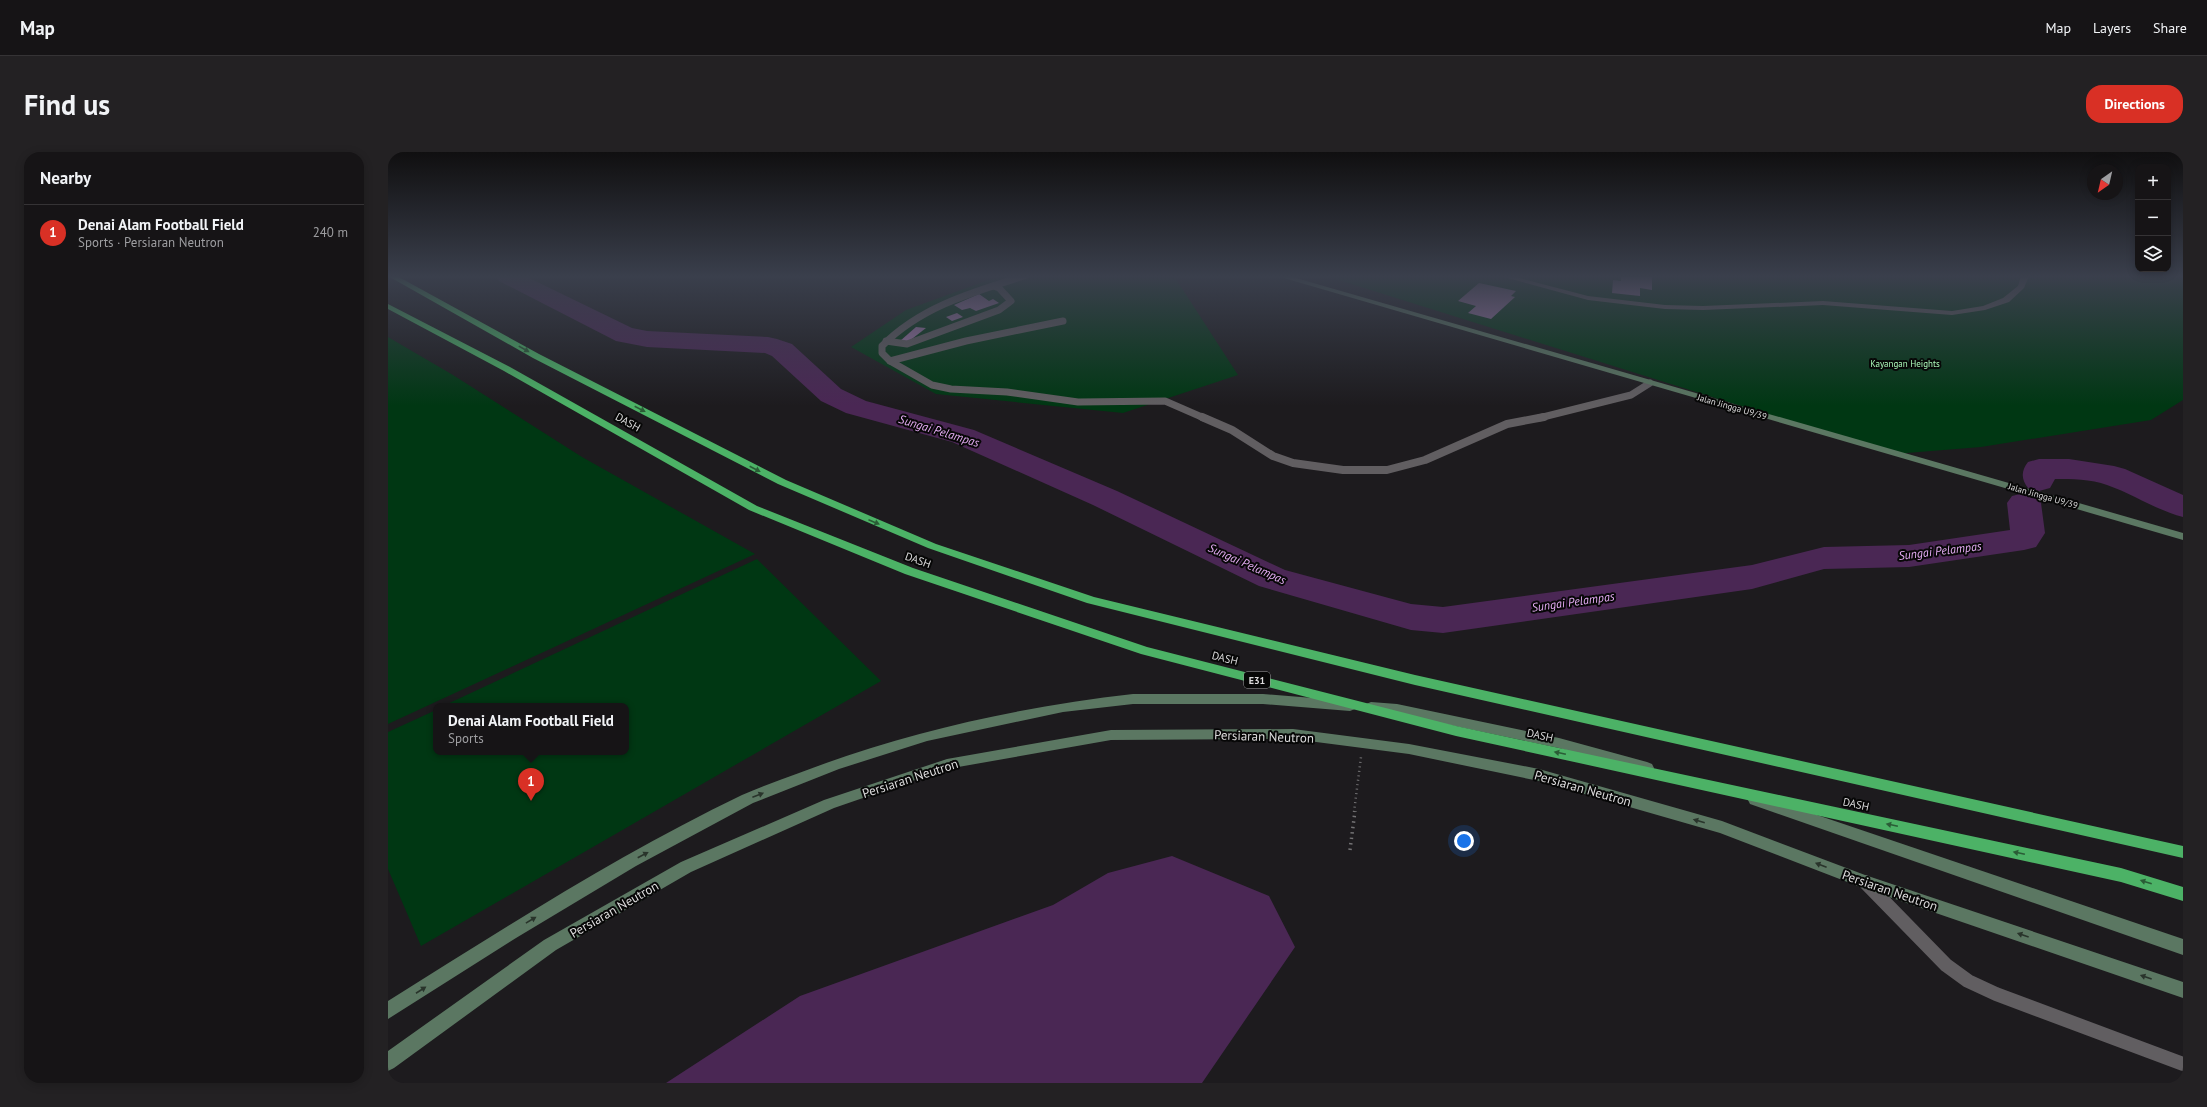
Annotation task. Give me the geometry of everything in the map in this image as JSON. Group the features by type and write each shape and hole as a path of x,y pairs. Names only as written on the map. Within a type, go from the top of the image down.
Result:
{"highway":[{"name":"DASH","path":"413,319 507,369 753,508 909,571 1145,651 1456,730 2121,875 2183,894"},
{"name":"DASH","path":"470,319 536,356 782,482 932,546 1091,600 1415,680 2183,852"}],"street":[{"name":"Jalan Jingga U9/39","path":"1431,319 2183,536"},
{"path":"388,1011 510,933 631,861 748,799 835,765 927,736 1063,707 1133,699 1263,699 1397,709 1559,743 1733,792 2183,947"},
{"name":"Persiaran Neutron","path":"388,1062 550,945 686,867 830,804 947,764 1111,735 1293,734 1409,749 1539,775 1722,827 1863,881 2183,990"}],"lane":[{"path":"916,319 898,329 882,346 882,353 890,361 932,385 951,389 1007,392 1078,402 1165,401 1232,430 1273,456 1293,463 1344,470 1387,470 1425,460 1507,424 1565,413 1631,394 1650,383"},
{"path":"886,341 907,344 914,340 976,319"},
{"path":"890,361 966,340 1063,321"},
{"path":"1863,881 1946,965 1968,981 1996,994 2183,1064"}],"path":[{"path":"1350,850 1362,743"}],"green space":[{"path":"892,319 1202,319 1238,375 1123,413 936,394 851,347"},
{"name":"Kayangan Heights","path":"1465,319 2183,319 2183,400 2151,420 1981,447 1894,454"},
{"path":"388,337 453,375 582,457 755,554 433,703 388,724"},
{"path":"757,559 881,681 421,946 388,869 388,732 433,711 433,755 629,755 629,703 449,703"}],"shaded area":[{"path":"1172,856 1269,896 1295,947 1202,1083 666,1083 800,996 1053,905 1108,873"}],"building":[{"path":"916,327 926,328 908,342 900,341"}],"waterway":[{"name":"Sungai Pelampas","path":"594,319 625,335 647,339 768,345 782,350 831,395 856,407 963,436 1105,498 1272,578 1411,617 1443,620 1752,577 1824,558 1909,556 2024,539 2028,533 2024,503"},
{"name":"Sungai Pelampas","path":"2039,481 2039,469 2069,469 2114,476 2183,507"}],"place":[{"name":"Denai Alam Football Field","path":"531,801"}]}
